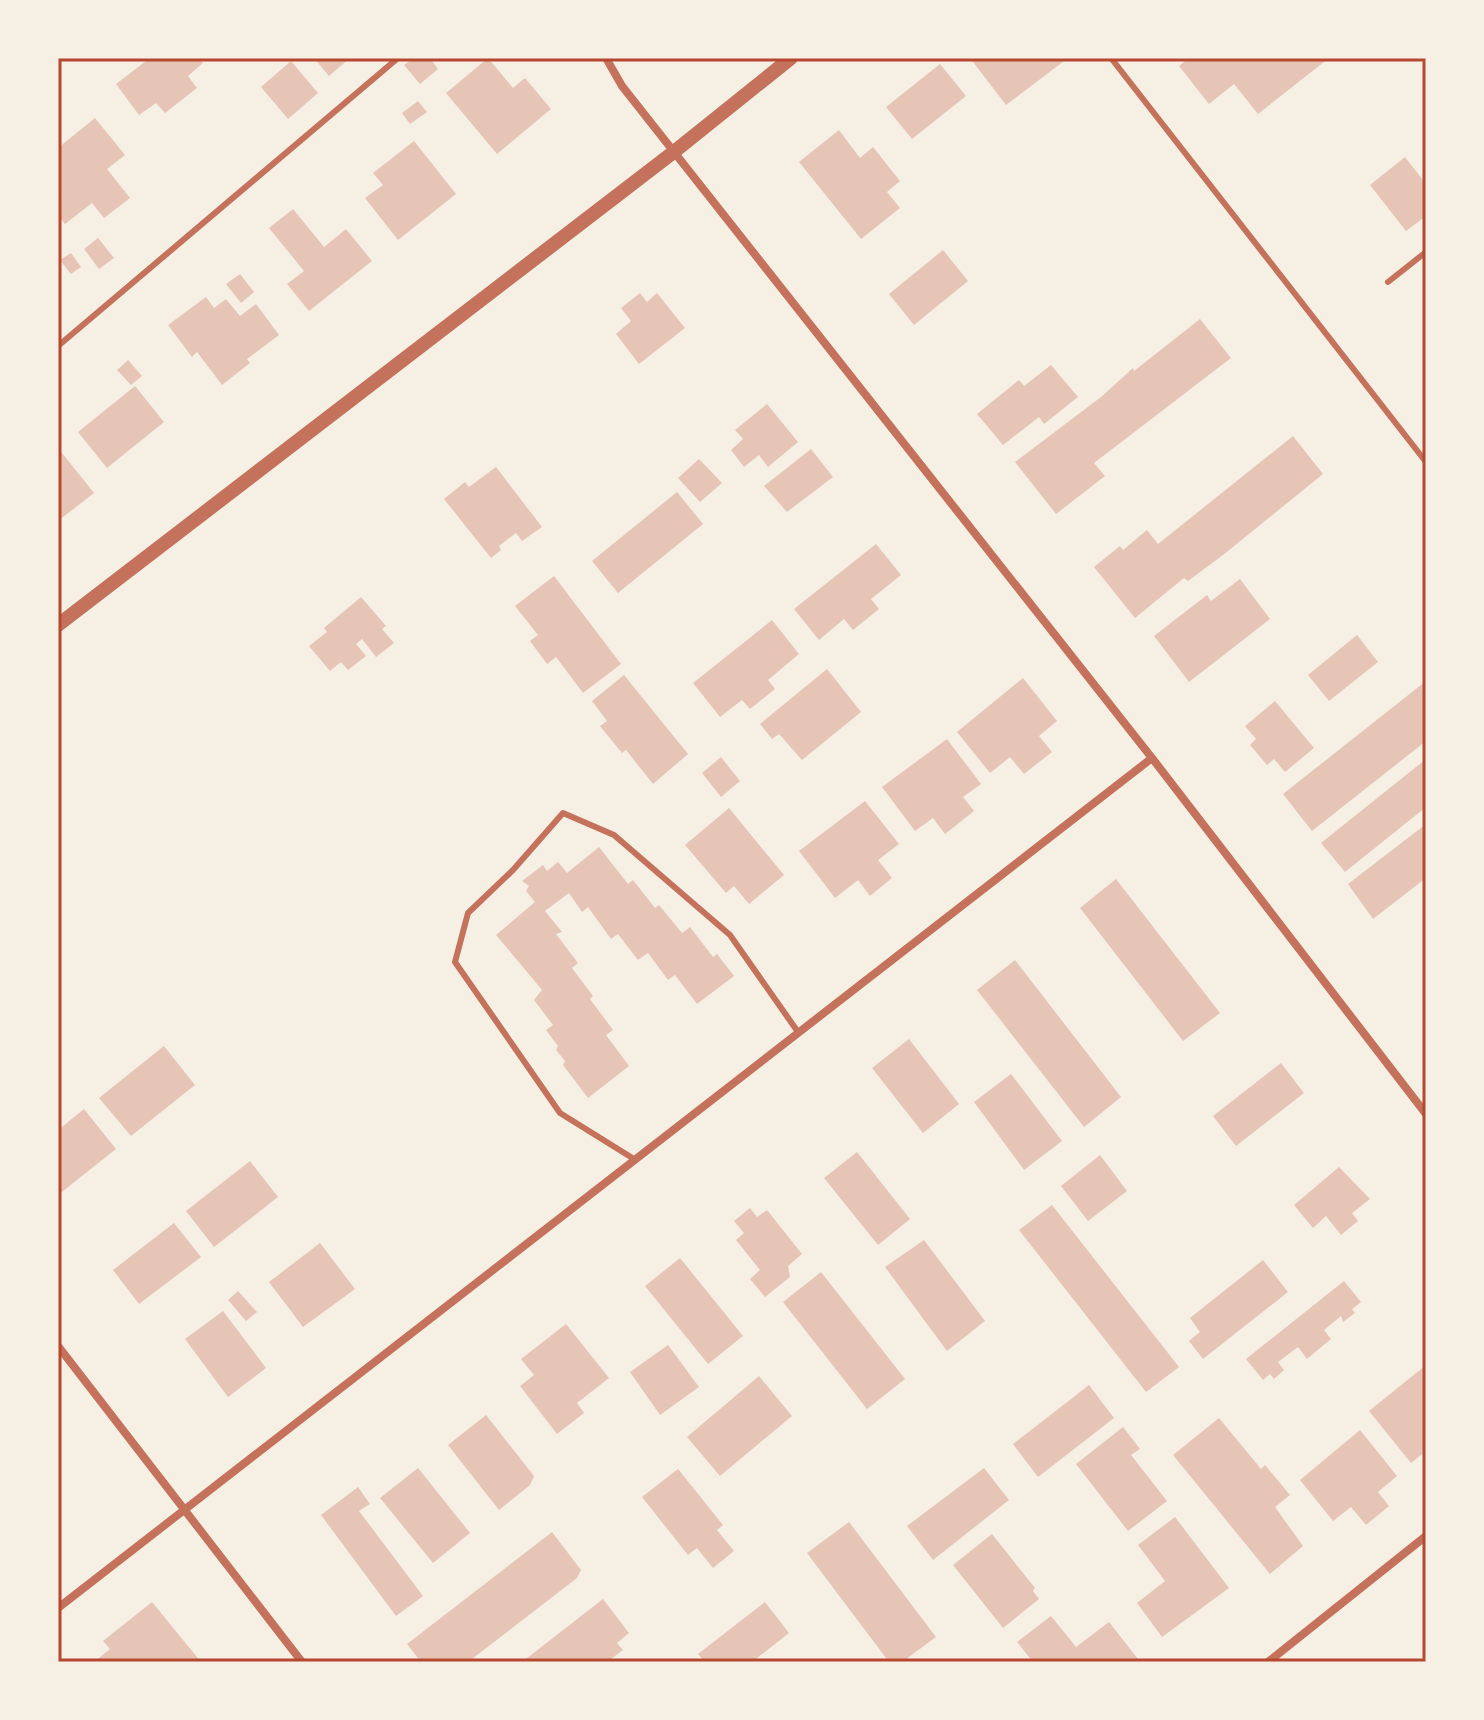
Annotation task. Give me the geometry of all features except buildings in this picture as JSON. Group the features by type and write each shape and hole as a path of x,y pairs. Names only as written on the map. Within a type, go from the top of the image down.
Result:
{"street":[{"path":"606,58 622,86 1152,758 1426,1114"},
{"path":"58,625 675,151 791,58"},
{"path":"58,1608 1152,758"},
{"path":"58,1346 302,1662"},
{"path":"1268,1662 1426,1536"}],"lane":[{"path":"58,346 398,58"},
{"path":"1111,58 1426,462"},
{"path":"1388,282 1426,252"},
{"path":"634,1159 560,1113 455,962 468,913 513,870 563,813 614,835 730,935 798,1032"}]}
